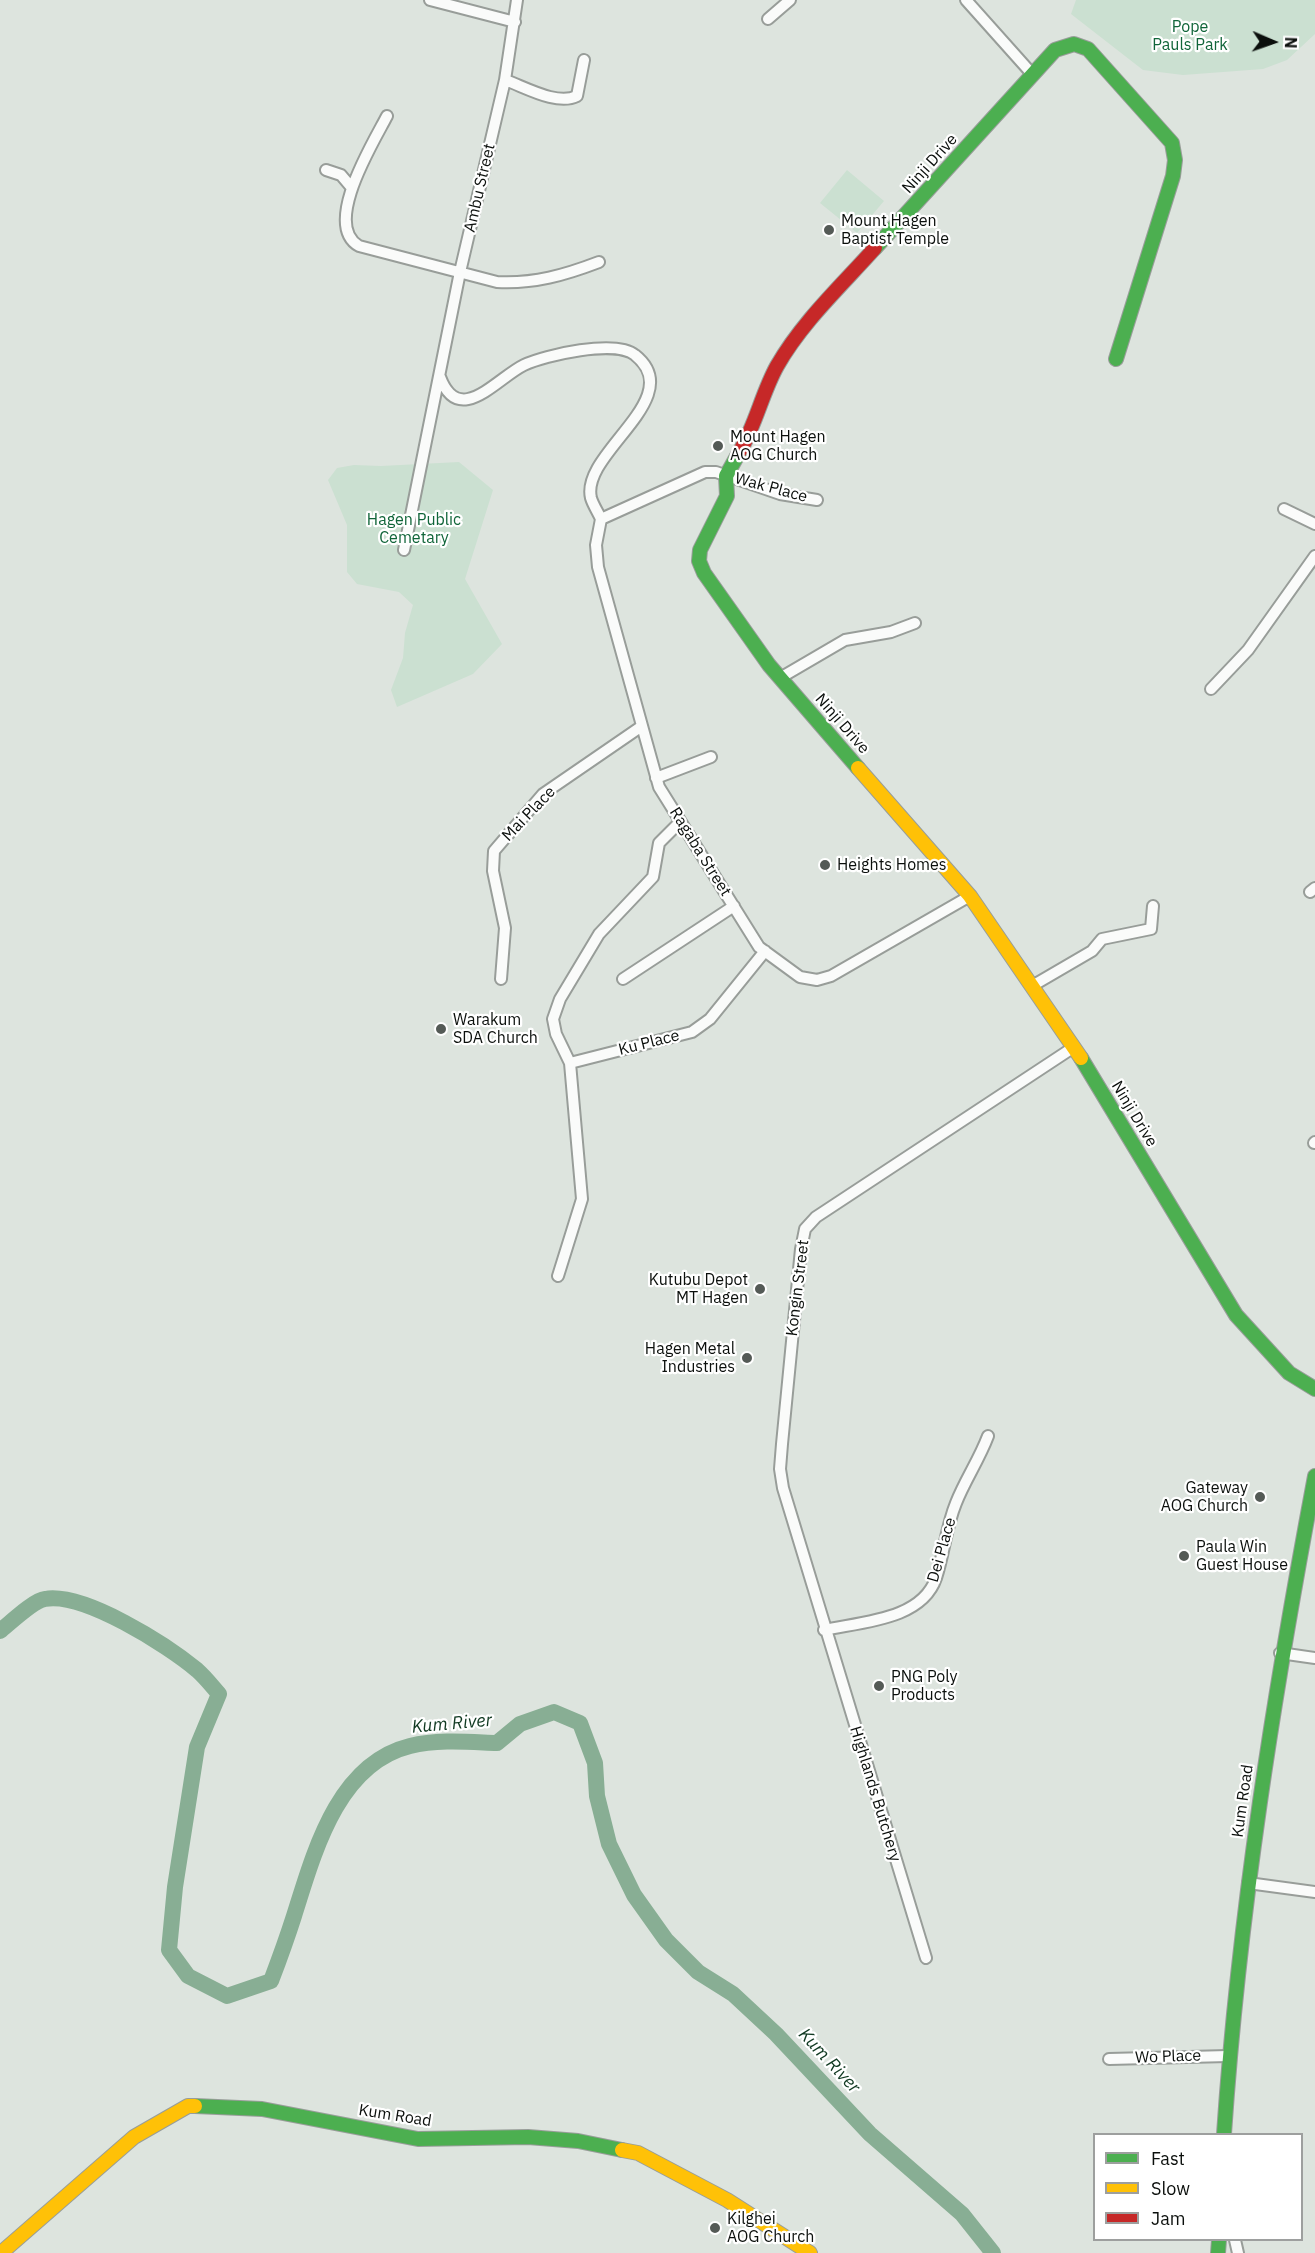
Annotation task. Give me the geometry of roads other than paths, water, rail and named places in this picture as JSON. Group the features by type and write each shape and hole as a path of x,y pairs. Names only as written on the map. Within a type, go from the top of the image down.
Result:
{"street":[{"path":"430,0 515,22"},
{"name":"Ambu Street","path":"404,550 460,272 505,80 517,0"},
{"path":"768,19 790,0"},
{"path":"966,0 1033,75"},
{"name":"Ninji Drive","path":"1116,359 1176,160 1172,143 1088,49 1074,44 1055,50 795,337 776,368 751,434 726,476 727,496 700,550 699,561 704,573 780,678 970,896 1074,1047 1236,1315 1289,1373 1315,1389"},
{"path":"505,80 559,99 570,100 577,96 584,60"},
{"path":"387,116 352,188 345,216 346,232 351,242 497,282 521,284 564,276 599,262"},
{"path":"326,170 341,175 352,188"},
{"path":"440,377 446,392 454,398 467,399 491,389 523,365 539,360 577,351 617,348 634,353 645,365 650,383 645,403 597,470 592,483 591,497 602,519"},
{"name":"Wak Place","path":"602,519 705,472 716,472 780,494 817,500"},
{"path":"1284,509 1315,525"},
{"name":"Ragaba Street","path":"602,519 596,545 598,567 656,778 680,822 759,947 800,977 817,980 831,976 970,896"},
{"path":"1211,689 1248,650 1315,556"},
{"path":"780,678 845,640 891,632 915,623"},
{"name":"Mai Place","path":"501,978 505,928 493,872 494,851 543,794 642,726"},
{"path":"656,778 711,757"},
{"path":"558,1276 582,1199 570,1063 556,1034 554,1019 560,999 599,934 653,877 659,843 680,822"},
{"path":"622,979 734,906"},
{"path":"1032,986 1092,951 1102,939 1151,929 1153,906"},
{"name":"Ku Place","path":"570,1063 692,1032 710,1019 765,951"},
{"name":"Kongin Street","path":"824,1630 783,1488 780,1468 801,1248 805,1229 816,1217 1074,1047"},
{"name":"Dei Place","path":"824,1630 899,1613 927,1596 935,1581 956,1503 988,1436"},
{"name":"Kum Road","path":"1224,2133 1228,2056 1248,1883 1281,1653 1315,1476"},
{"name":"Highlands Butchery","path":"824,1630 926,1958"},
{"path":"1281,1653 1315,1658"},
{"path":"1248,1883 1315,1892"},
{"name":"Wo Place","path":"1109,2059 1228,2056"},
{"name":"Kum Road","path":"1,2253 134,2137 188,2106 217,2105 262,2109 418,2139 528,2137 578,2141 638,2153 726,2200 810,2253"}],"waterway":[{"name":"Kum River","path":"0,1631 40,1600 61,1599 81,1604 124,1622 166,1647 197,1670 219,1694 197,1747 175,1887 169,1950 188,1976 227,1996 271,1981 320,1839 346,1791 364,1771 385,1756 410,1746 443,1742 497,1743 520,1724 554,1712 580,1723 595,1763 597,1796 609,1844 634,1895 666,1940 698,1972 733,1994 776,2034 870,2134 962,2214 993,2253"}],"place":[{"name":"Mount Hagen Baptist Temple","path":"829,230"},
{"name":"Mount Hagen AOG Church","path":"718,446"},
{"name":"Heights Homes","path":"825,865"},
{"name":"Warakum SDA Church","path":"441,1029"},
{"name":"Kutubu Depot MT Hagen","path":"760,1289"},
{"name":"Hagen Metal Industries","path":"747,1358"},
{"name":"Gateway AOG Church","path":"1260,1497"},
{"name":"Paula Win Guest House","path":"1184,1556"},
{"name":"PNG Poly Products","path":"879,1686"},
{"name":"Kilghei AOG Church","path":"715,2228"}],"park label":[{"name":"Pope Pauls Park","path":"1190,36"},
{"name":"Hagen Public Cemetary","path":"414,529"}]}
